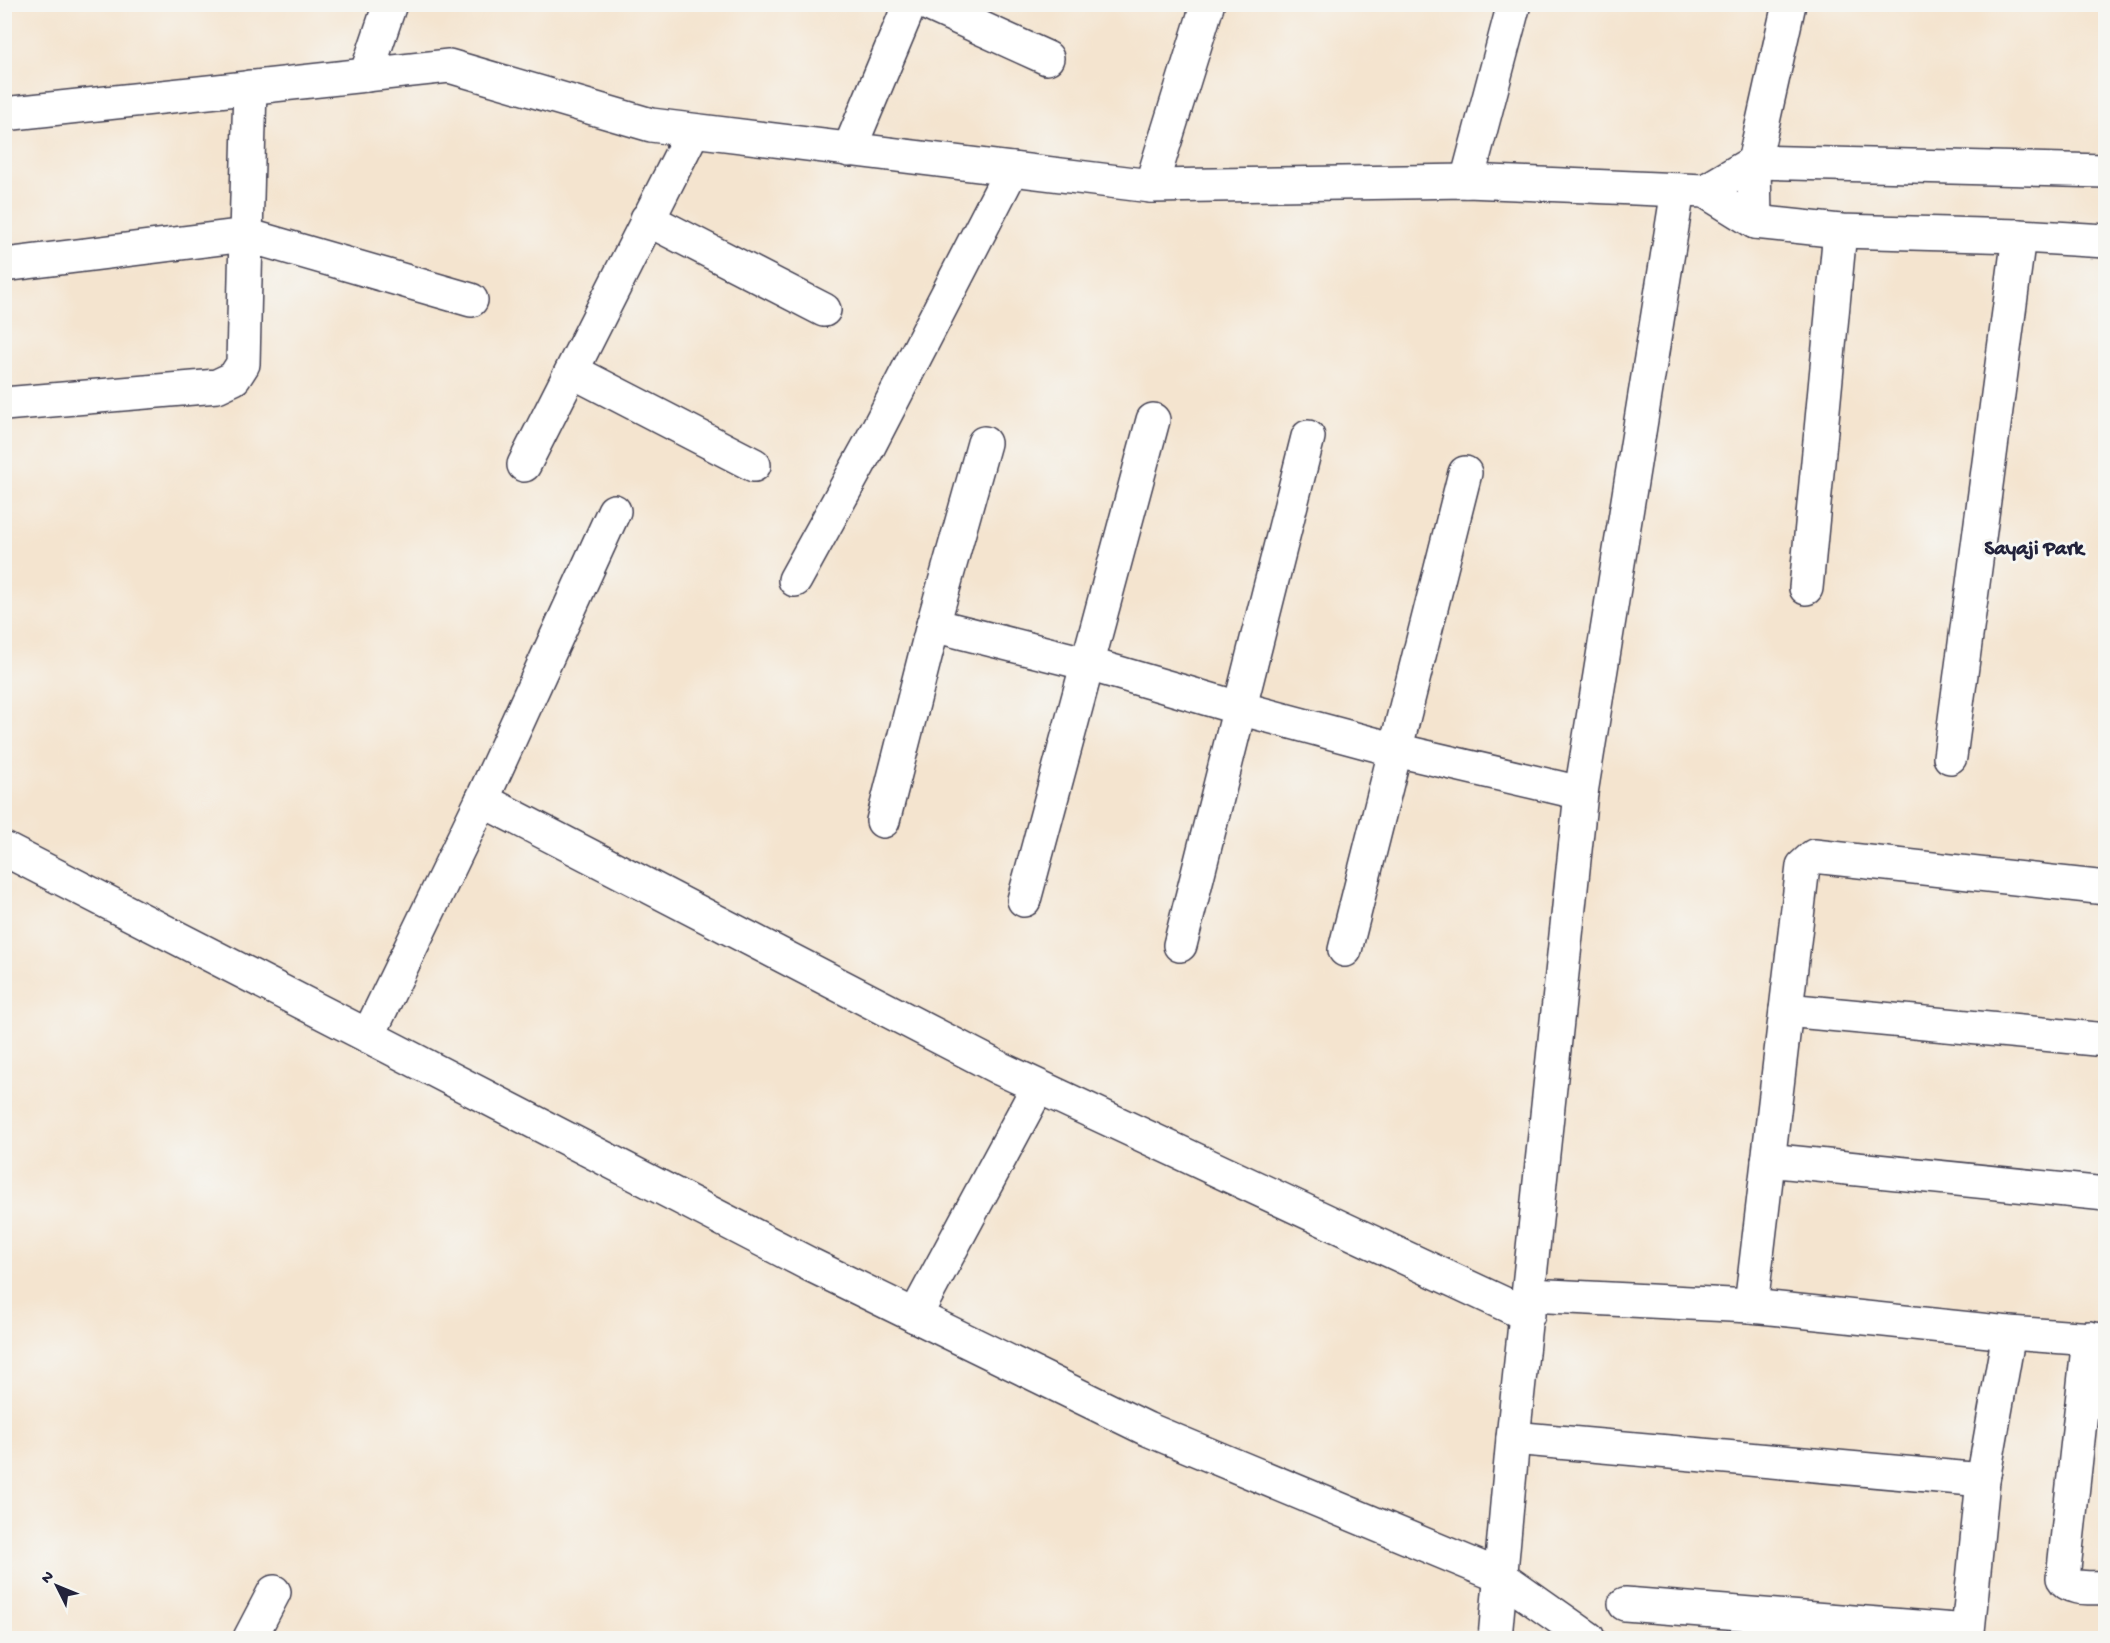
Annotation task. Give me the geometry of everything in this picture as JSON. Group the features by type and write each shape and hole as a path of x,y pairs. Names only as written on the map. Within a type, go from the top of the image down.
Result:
{"street":[{"path":"366,75 390,4"},
{"path":"849,150 910,4"},
{"path":"928,4 1047,58"},
{"path":"1467,181 1514,4"},
{"path":"1755,222 1754,162 1790,4"},
{"path":"1151,186 1207,5"},
{"path":"4,114 449,66 651,125 1151,186 1467,181 1692,191 1755,222 1840,231 2019,236 2106,242"},
{"path":"4,405 217,386 234,378 243,364 250,87"},
{"path":"524,465 693,131"},
{"path":"1692,191 1754,162 2106,171"},
{"path":"795,580 870,444 1012,169"},
{"path":"1495,1638 1513,1438 1581,793 1692,191"},
{"path":"647,219 824,310"},
{"path":"1806,588 1840,231"},
{"path":"4,265 246,235 471,300"},
{"path":"1950,757 2019,236"},
{"path":"572,371 754,465"},
{"path":"1024,900 1153,420"},
{"path":"1180,945 1308,437"},
{"path":"883,821 933,625 984,443"},
{"path":"1345,950 1465,473"},
{"path":"368,1036 482,800 614,511"},
{"path":"933,625 1088,664 1396,750 1581,793"},
{"path":"482,800 1038,1087 1528,1305 1751,1306 2009,1334 2097,1339 2062,1578 2066,1584 2072,1586 2106,1588"},
{"path":"4,849 809,1264 1147,1429 1500,1576 1588,1638"},
{"path":"1751,1306 1803,866 1814,856 2106,888"},
{"path":"1786,1010 2106,1040"},
{"path":"915,1316 1038,1087"},
{"path":"1768,1160 2106,1194"},
{"path":"1625,1604 1968,1635 1983,1480 2009,1334"},
{"path":"1513,1438 1983,1480"},
{"path":"250,1638 274,1592"}],"district":[{"name":"Sayaji Park","path":"2034,547"}]}
